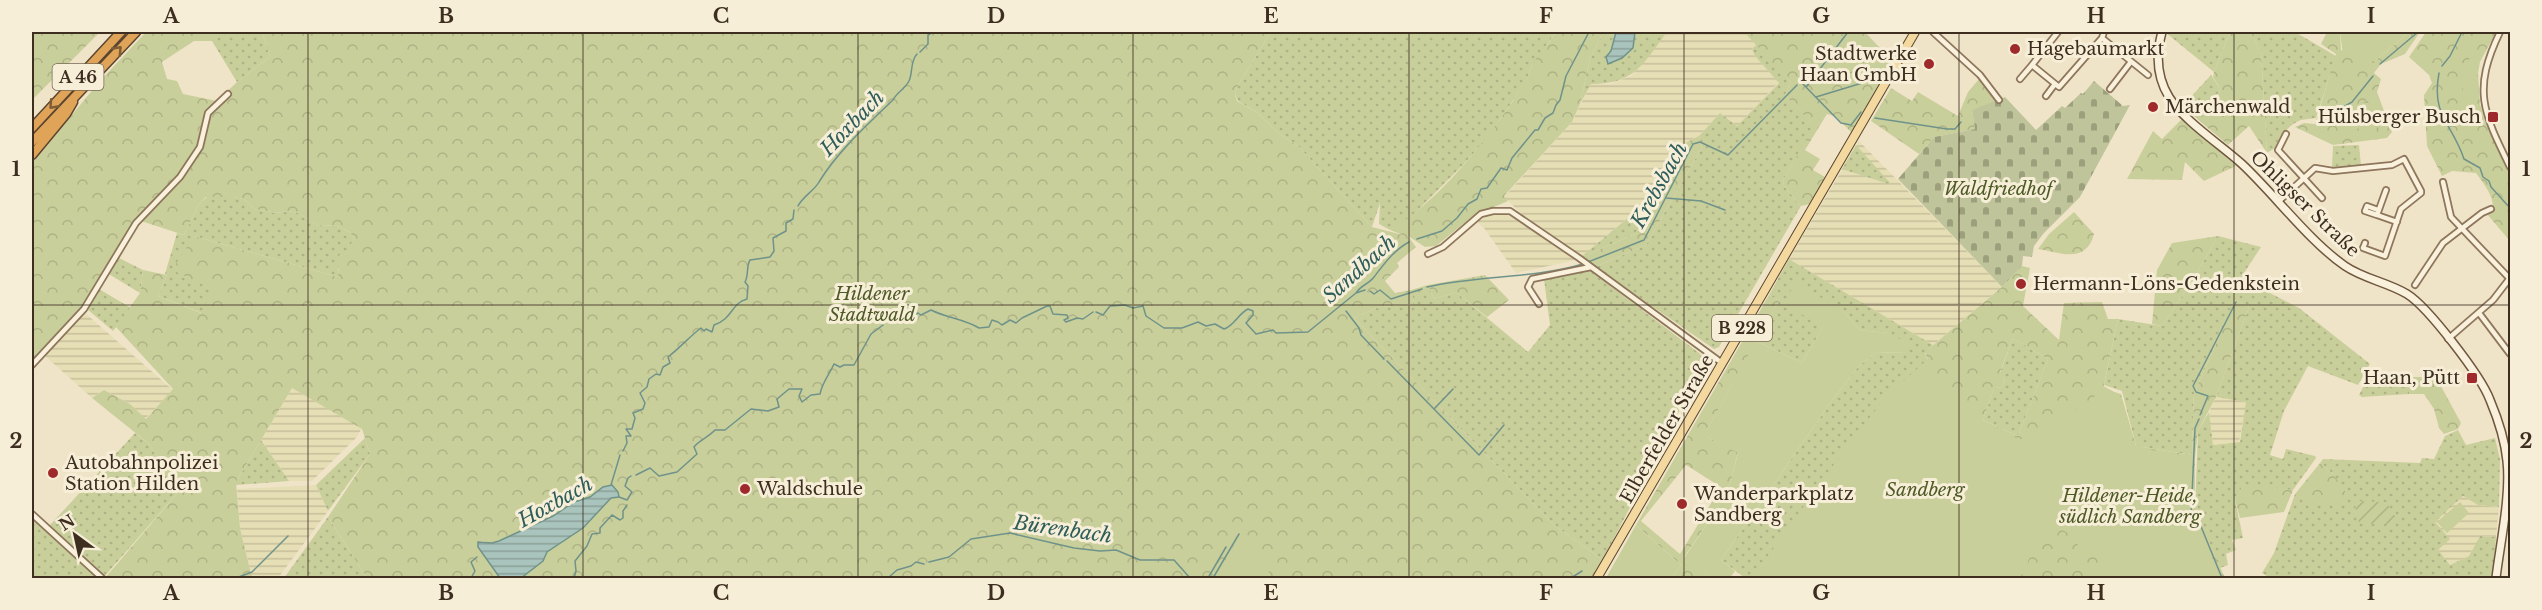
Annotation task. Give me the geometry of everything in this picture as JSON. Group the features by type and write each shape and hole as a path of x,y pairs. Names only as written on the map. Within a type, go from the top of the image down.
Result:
{"highway":[{"name":"A 46","path":"33,126 121,32"},
{"name":"A 46","path":"32,142 136,32"},
{"path":"32,155 66,114 78,91"}],"main road":[{"name":"Elberfelder Straße","path":"1597,579 1915,32"},
{"name":"Ohligser Straße","path":"2162,32 2157,59 2162,83 2170,99 2345,266 2356,273 2397,289 2415,300 2448,339 2484,388 2490,399 2504,443 2507,476 2496,579"}],"street":[{"path":"1933,32 1980,75 1999,100"},
{"path":"2020,79 2058,32"},
{"path":"2032,65 2059,87 2062,86 2102,38 2104,32"},
{"path":"2500,32 2484,72 2483,101 2489,122 2511,167"},
{"path":"2102,38 2130,63 2148,75"},
{"path":"2110,89 2130,63"},
{"path":"2046,96 2055,84"},
{"path":"32,365 84,309 136,224 180,177 200,147 208,113 228,94"},
{"path":"2286,134 2278,150 2322,198"},
{"path":"2279,201 2318,168 2333,171 2392,165 2403,159 2421,190 2401,209 2385,256 2363,248 2365,243"},
{"path":"2443,182 2449,214 2460,230 2510,281 2479,313 2448,339"},
{"path":"2386,190 2377,213 2397,222"},
{"path":"2415,285 2437,249 2482,213 2492,209"},
{"path":"1428,254 1443,247 1481,214 1500,210 1518,215 1722,363"},
{"path":"1539,304 1528,287 1532,279 1592,267"},
{"path":"2479,313 2511,354"},
{"path":"32,514 102,579"}],"shaded area":[{"path":"1667,32 1744,32 1757,44 1752,49 1755,56 1779,82 1737,126 1720,113 1699,136 1685,143 1664,188 1581,257 1522,214 1504,197 1572,122 1591,83 1610,84 1631,76"},
{"path":"1859,141 2002,287 1933,345 1789,259"},
{"path":"1502,212 1519,219 1576,260 1516,273 1484,228 1475,220 1488,213"},
{"path":"85,313 173,390 145,419 130,404 104,390 92,398 44,355"},
{"path":"292,388 362,428 356,438 312,481 289,481 261,440"},
{"path":"2216,397 2247,402 2239,442 2213,445 2209,412"},
{"path":"316,485 328,511 278,578 252,578 240,528 237,489"},
{"path":"2463,496 2478,505 2499,507 2496,537 2480,536 2469,556 2450,565 2437,550 2435,522"}],"green space":[{"path":"32,32 100,32 33,99"},
{"name":"Hildener Stadtwald","path":"146,32 212,32 212,41 194,41 162,62 167,79 177,81 183,94 217,101 237,82 270,57 262,32 1271,32 1237,87 1235,94 1237,101 1258,113 1278,133 1299,147 1372,227 1403,235 1390,230 1428,202 1465,164 1513,101 1532,65 1556,32 1603,32 1590,59 1580,104 1572,122 1504,196 1508,201 1473,216 1436,246 1425,247 1408,236 1416,247 1397,263 1399,267 1385,281 1395,293 1411,290 1414,304 1379,307 1354,318 1554,525 1603,560 1592,578 521,578 545,558 547,552 583,528 611,498 618,498 618,492 613,486 603,487 590,497 574,502 553,516 499,541 492,543 481,541 478,547 500,578 367,578 328,517 370,454 362,429 292,388 236,482 240,528 252,578 105,578 180,490 148,443 92,398 104,390 130,404 146,419 173,389 116,327 140,293 143,270 167,275 158,296 201,313 213,289 172,270 194,236 338,277 339,255 345,253 354,239 350,232 337,226 317,225 298,213 288,211 276,213 255,209 244,199 234,197 206,197 199,204 184,235 141,221 133,222 84,306 32,362 32,163 100,81"},
{"path":"212,32 262,32 270,57 237,82 212,41"},
{"path":"1271,32 1556,32 1531,67 1527,80 1488,137 1407,221 1390,230 1379,224 1380,203 1372,227 1299,147 1278,133 1258,113 1238,101 1235,94 1237,87"},
{"path":"1603,32 1667,32 1636,70 1618,80 1591,84 1580,104 1590,59"},
{"path":"1744,32 1865,32 1893,62 1852,133 1835,116 1827,114 1805,150 1820,159 1813,170 1825,177 1810,204 1801,206 1784,186 1783,180 1814,126 1785,95 1791,82"},
{"path":"2165,32 2230,32 2214,72"},
{"path":"2230,32 2254,32 2254,39 2261,53 2267,153 2249,126 2228,145 2182,106 2188,100 2199,115 2221,90 2213,77"},
{"path":"2254,32 2295,32 2336,56 2316,118 2301,120 2293,125 2282,135 2275,148 2267,153 2261,53 2254,39"},
{"path":"2327,32 2340,32 2341,50 2375,61 2409,32 2420,32 2405,54 2381,64 2374,73 2381,79 2377,92 2392,132 2387,138 2333,145 2295,127 2304,123 2315,124 2336,54 2321,44"},
{"path":"2340,32 2409,32 2375,61 2343,55"},
{"path":"2426,32 2496,32 2480,62 2478,73 2480,104 2485,122 2510,174 2510,241 2486,213 2493,210 2492,200 2476,173 2452,171 2442,176 2427,146 2424,95 2432,83 2429,75 2409,57"},
{"path":"1757,44 1791,82 1785,95 1815,126 1783,180 1784,186 1801,206 1719,347 1714,349 1595,267 1646,245 1702,147 1699,136 1720,113 1737,126 1779,83 1755,56 1752,49"},
{"path":"2472,52 2481,56 2474,75 2473,92 2463,92 2463,75"},
{"path":"2211,75 2221,90 2199,115 2188,100"},
{"path":"1979,79 1997,102 1972,110 1975,129 1934,137 1919,154 1871,121 1891,88 1912,101 1918,92 1958,116 1968,92"},
{"name":"Waldfriedhof","path":"2094,81 2123,106 2130,105 2080,197 2043,234 2034,246 2032,257 2023,256 2022,266 2002,287 1898,179 1934,137 1975,129 1972,110 2005,97 2036,130 2062,106 2065,108 2081,93 2083,94"},
{"path":"2367,100 2383,119 2382,131 2362,134 2349,114"},
{"path":"2183,118 2236,166 2204,181 2185,162 2182,180 2127,179 2153,131 2162,139"},
{"path":"1699,136 1702,147 1646,245 1595,267 1581,257 1635,234 1664,188 1685,143"},
{"path":"1856,145 1892,185 1842,169"},
{"path":"2359,145 2361,166 2332,168 2333,146"},
{"path":"1664,188 1635,234 1581,257"},
{"path":"207,197 244,199 255,209 276,213 288,211 298,213 317,225 337,226 350,232 354,239 338,268 338,277 194,236 214,289 202,313 158,296 167,275 165,274 177,233 184,235 199,204"},
{"path":"2074,212 2094,234 2085,250 2079,253 2064,254 2038,249 2049,234"},
{"path":"2218,236 2261,247 2242,276 2257,291 2260,288 2299,308 2370,364 2358,385 2308,366 2284,411 2270,455 2283,459 2286,449 2316,458 2293,490 2243,486 2235,500 2243,538 2232,540 2236,550 2226,554 2228,565 2220,568 2195,511 2198,431 2209,412 2213,445 2240,442 2246,402 2216,397 2249,307 2236,300 2194,393 2192,455 2136,446 2122,391 2104,385 2118,319 2162,326 2194,278"},
{"path":"2218,236 2194,278 2162,326 2152,324 2157,270 2172,243"},
{"path":"117,257 143,270 140,293 107,273"},
{"name":"Sandberg","path":"1789,259 1933,345 1925,353 1946,409 1974,578 1745,578 1721,560 1833,399 1858,367 1875,353 1907,352 1887,333 1860,330 1843,311 1823,327 1802,363 1756,341 1779,301 1769,295"},
{"name":"Hildener-Heide, südlich Sandberg","path":"2022,266 2030,268 2023,306 2059,340 2064,303 2102,302 2108,319 2118,319 2103,389 2121,394 2136,446 2192,455 2194,393 2236,300 2249,307 2216,397 2198,431 2195,458 2195,511 2225,578 1974,578 1946,409 1925,352 2002,287","holes":["2013,338 2048,359 2018,436 1983,420 1994,388 2002,387 2005,380 2000,372"]},
{"path":"1588,269 1708,362 1688,394 1603,560 1554,525 1354,318 1379,307 1414,304 1411,290 1428,285 1434,299 1456,292 1528,352 1550,325 1544,279"},
{"path":"1485,275 1509,300 1487,317 1456,292 1434,299 1428,285"},
{"path":"1796,282 1843,311 1860,330 1887,333 1909,343 1907,352 1875,353 1858,367 1833,399 1721,560 1735,571 1730,578 1711,578 1684,558 1709,521 1731,481 1738,453 1707,437 1707,430 1756,341 1802,363 1823,327 1791,308 1787,297"},
{"path":"99,289 131,308 113,331 87,309"},
{"path":"1769,295 1779,301 1707,430 1707,437 1738,452 1731,481 1709,521 1684,557 1711,578 1671,578 1681,565 1636,525","holes":["1686,465 1721,487 1680,554 1641,521"]},
{"path":"2013,338 2048,359 2018,436 1983,420 1994,388 2002,387 2005,380 2000,373"},
{"name":"Sandberg","path":"1930,357 1950,404 2020,440 2049,422 2093,401 2098,383 2120,395 2134,447 2192,457 2187,518 2200,516 2218,578 2099,578 2104,560 2076,549 2080,538 2046,523 2020,578 1752,578 1850,442 1886,397"},
{"path":"2370,374 2414,377 2409,394 2362,397 2359,395"},
{"path":"2414,377 2436,377 2461,423 2458,429 2444,434 2439,428 2434,409 2424,394 2409,394"},
{"path":"2458,430 2466,445 2495,438 2500,459 2499,507 2478,505 2463,496 2435,522 2450,539 2438,550 2450,565 2469,556 2480,536 2496,537 2493,578 2270,578 2262,573 2274,553 2295,494 2306,502 2333,474 2320,463 2323,459 2420,463 2422,458 2434,459 2445,436"},
{"path":"135,433 148,443 180,490 104,577 50,525"},
{"path":"365,438 370,454 328,511 316,485"},
{"path":"261,440 289,481 236,485 236,482"},
{"path":"2320,463 2333,474 2349,497 2343,502 2305,502 2295,494"},
{"path":"2243,485 2293,490 2284,512 2240,518 2235,500"},
{"path":"2354,501 2386,502 2398,521 2393,525 2359,523"},
{"path":"2460,502 2469,513 2447,533 2437,522"},
{"path":"328,517 367,578 284,578"},
{"path":"32,518 97,578 32,578"},
{"path":"1636,525 1681,565 1671,578 1606,578"},
{"path":"1243,530 1262,552 1271,578 1215,578"}],"water":[{"path":"1616,32 1635,32 1633,48 1622,58 1608,64 1606,57 1611,51"},
{"path":"612,485 619,497 611,498 583,528 547,552 543,561 521,578 500,578 478,547 478,542 499,541 553,516 574,502 590,497 603,487"}],"waterway":[{"name":"Hoxbach","path":"920,52 928,44 928,35 933,32"},
{"name":"Sandbach","path":"1417,239 1442,231 1468,204 1477,199 1481,189 1487,188 1501,168 1507,170 1512,158 1535,130 1538,130 1545,118 1553,113 1560,100 1566,76 1589,32"},
{"path":"1807,86 1848,32"},
{"path":"2380,64 2418,32"},
{"path":"2442,66 2450,56 2462,32"},
{"name":"Hoxbach","path":"798,206 844,149 907,84 913,60 917,54"},
{"path":"2439,73 2437,88 2440,110 2464,159 2480,168 2483,177 2489,181 2491,187 2510,208"},
{"path":"2328,116 2352,102 2373,76"},
{"path":"1816,97 1872,80"},
{"name":"Krebsbach","path":"1802,83 1841,123 1851,125 1861,112"},
{"name":"Krebsbach","path":"1588,262 1644,240 1693,144 1700,142 1728,155 1797,85"},
{"name":"Krebsbach","path":"1875,118 1947,129 1955,129 1961,122"},
{"path":"1666,198 1701,201 1725,210"},
{"name":"Hoxbach","path":"623,451 627,443 626,436 631,436 626,429 632,429 635,418 633,413 643,409 645,403 640,393 647,387 649,379 656,374 660,375 663,367 670,363 668,357 697,331 701,328 712,332 714,325 725,319 738,304 747,299 748,286 745,282 750,260 770,257 774,251 773,238 786,231 786,223 793,219 794,210"},
{"name":"Sandbach","path":"1096,312 1103,315 1110,306 1125,305 1133,308 1143,306 1146,316 1164,328 1182,328 1198,322 1206,326 1215,324 1224,329 1248,309 1253,311 1253,315 1246,323 1256,334 1273,330 1276,333 1308,332 1372,279 1394,253 1409,242"},
{"name":"Krebsbach","path":"1427,287 1466,280 1544,272 1583,264"},
{"name":"Krebsbach","path":"1370,291 1374,294 1380,290 1391,299 1422,289"},
{"name":"Sandbach","path":"1356,293 1365,290"},
{"path":"2200,415 2208,396 2196,392 2193,386 2236,302"},
{"name":"Sandbach","path":"890,323 899,317 906,319 931,310 979,328 989,327 992,320 1002,325 1010,320 1016,323 1047,306 1050,306 1053,314 1067,315 1068,318 1064,320 1066,322 1077,318 1083,319 1093,312"},
{"path":"1346,311 1359,328 1361,335 1384,359"},
{"name":"Sandbach","path":"636,475 650,468 659,476 677,472 697,454 694,447 715,430 725,430 751,409 768,411 779,407 777,399 789,389 802,389 799,396 802,402 811,395 820,394 834,364 840,367 854,365 871,334 883,325"},
{"path":"1387,361 1479,455 1504,425"},
{"path":"1435,408 1453,389"},
{"path":"2199,419 2195,428 2191,518 2198,519 2222,578"},
{"name":"Hoxbach","path":"611,485 620,455"},
{"name":"Sandbach","path":"619,497 627,500 632,492 625,486 631,476"},
{"name":"Sandbach","path":"574,578 575,561 587,546 592,534 600,533 600,528 612,515 620,520 623,518 623,511 627,505"},
{"name":"Bürenbach","path":"929,562 949,557 971,539 1010,533 1074,548 1116,550 1140,560 1174,560 1190,578"},
{"path":"1213,578 1239,534"},
{"path":"236,578 252,572 288,536"},
{"path":"1208,578 1226,547"},
{"name":"Hoxbach","path":"471,578 475,571 471,562 477,557"},
{"name":"Bürenbach","path":"888,578 897,570 916,562 924,564"},
{"path":"1571,578 1582,571"}],"place":[{"name":"Hagebaumarkt","path":"2015,49"},
{"name":"Stadtwerke Haan GmbH","path":"1929,64"},
{"name":"Märchenwald","path":"2153,107"},
{"name":"Hülsberger Busch","path":"2493,117"},
{"name":"Hermann-Löns-Gedenkstein","path":"2021,284"},
{"name":"Haan, Pütt","path":"2472,378"},
{"name":"Autobahnpolizei Station Hilden","path":"53,473"},
{"name":"Waldschule","path":"745,489"},
{"name":"Wanderparkplatz Sandberg","path":"1682,504"}]}
